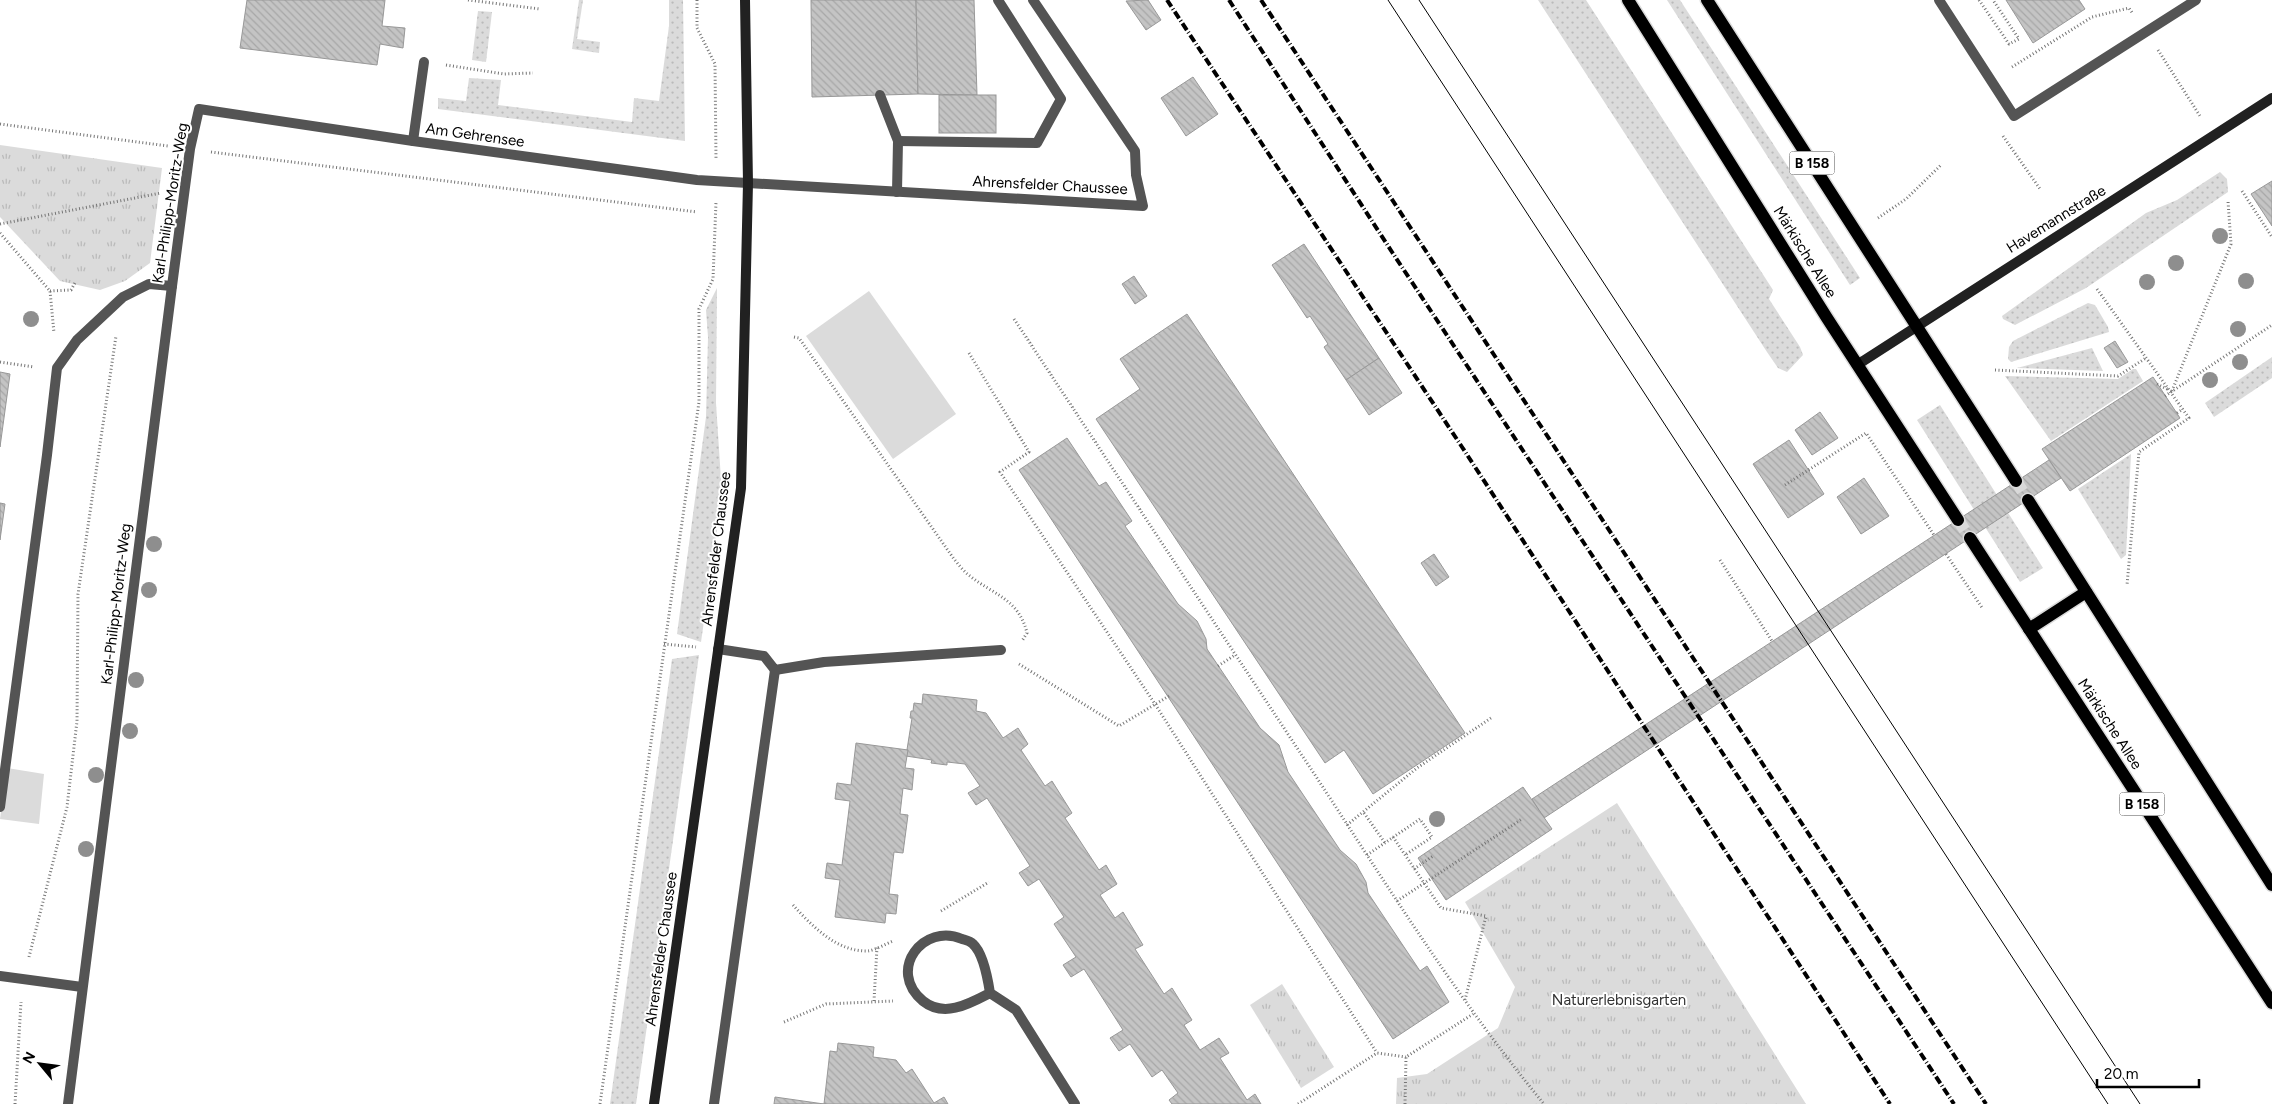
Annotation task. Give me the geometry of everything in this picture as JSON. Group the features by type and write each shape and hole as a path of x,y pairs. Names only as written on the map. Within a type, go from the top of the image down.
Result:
{"main road":[{"name":"Ahrensfelder Chaussee","path":"654,1104 741,488 748,183 746,0"},
{"name":"Märkische Allee","path":"1628,0 1857,365 1958,520"},
{"name":"B 158","path":"1707,0 2016,481"},
{"name":"Havemannstraße","path":"1857,365 2272,98"},
{"path":"2028,500 2272,885"},
{"name":"Märkische Allee","path":"1970,538 2272,1003"},
{"path":"2029,628 2086,592"}],"street":[{"path":"898,140 1037,143 1061,99 998,0"},
{"name":"Ahrensfelder Chaussee","path":"748,183 1143,206 1136,175 1134,151 1033,0"},
{"path":"1939,0 2014,116 2196,0"},
{"path":"413,141 424,62"},
{"path":"880,95 898,140 897,192"},
{"name":"Am Gehrensee","path":"199,109 413,141 716,181 748,183"},
{"name":"Karl-Philipp-Moritz-Weg","path":"68,1104 190,149 199,109"},
{"path":"0,807 48,455 57,368 77,340 123,297 149,284 172,286"},
{"name":"Ahrensfelder Chaussee","path":"718,649 764,656 775,670"},
{"path":"714,1104 775,670 824,662 1001,650"},
{"path":"990,993 970,1004 950,1010 930,1006 915,994 908,983 907,970 912,956 920,945 934,937 953,935 973,944 986,970 990,993 1016,1010 1075,1104"},
{"path":"0,976 82,987"}],"path":[{"path":"468,0 540,9"},
{"path":"600,1104 664,644 700,402 699,309 713,279 716,181 715,64 697,28 696,0"},
{"path":"1979,0 2009,44 2019,39 1994,0"},
{"path":"2012,67 2092,17 2129,8 2213,136"},
{"path":"424,62 504,74 533,73"},
{"path":"0,124 696,212"},
{"path":"2001,134 2040,189"},
{"path":"1878,218 1906,199 1942,164"},
{"path":"2242,191 2272,237"},
{"path":"0,224 163,192"},
{"path":"2172,392 2231,244 2228,201"},
{"path":"0,233 50,291 57,368"},
{"path":"50,291 70,290 76,281"},
{"path":"2097,289 2189,418 2139,452 2127,585"},
{"path":"15,1104 17,1040 23,979 67,806 77,721 78,594 96,462 123,297"},
{"path":"1014,320 1465,1001 1506,1059 1544,1104"},
{"path":"2165,396 2272,324"},
{"path":"794,337 799,338 968,575 1015,606 1024,620 1027,633 1019,645"},
{"path":"968,353 1029,452 1000,472 1155,704 1378,1053"},
{"path":"1995,370 2118,376 2146,358"},
{"path":"2157,384 2172,392"},
{"path":"2177,413 2183,409"},
{"path":"1785,485 1866,433 1934,535"},
{"path":"1946,554 1983,610"},
{"path":"1720,560 1772,641"},
{"path":"664,644 718,649"},
{"path":"1218,666 1235,655"},
{"path":"1019,658 1019,665 1119,726 1169,696"},
{"path":"1347,825 1417,768 1491,718"},
{"path":"1364,813 1384,843"},
{"path":"1367,855 1420,819 1432,837 1405,855"},
{"path":"1398,901 1522,819"},
{"path":"1393,837 1441,908 1486,916 1465,1001"},
{"path":"1414,868 1433,856"},
{"path":"939,912 989,882"},
{"path":"793,905 812,926 834,941 850,948 869,951 899,937"},
{"path":"874,1001 877,947"},
{"path":"784,1022 826,1004 899,1000 915,994"},
{"path":"1298,1104 1378,1053 1406,1057 1474,1014"},
{"path":"1405,1104 1406,1057"}],"green space":[{"path":"579,0 583,0 577,39 600,42 599,53 572,49"},
{"path":"669,0 683,0 685,141 438,109 438,98 466,101 469,78 501,80 498,105 632,122 634,98 659,101 669,26"},
{"path":"1538,0 1586,0 1773,290 1769,299 1800,347 1803,355 1787,372 1778,368 1767,352"},
{"path":"1667,0 1680,0 1860,278 1850,285"},
{"path":"478,11 492,12 486,62 472,60"},
{"path":"0,145 162,168 150,263 125,281 100,290 60,281 0,217"},
{"path":"2220,172 2227,179 2228,192 2086,288 2015,325 2003,319 2002,316 2146,213 2177,200"},
{"path":"717,288 716,403 722,495 701,642 677,634 706,417 708,337 706,310"},
{"path":"869,291 956,414 893,459 806,336"},
{"path":"2088,303 2095,305 2109,332 2011,362 2008,359 2009,347 2013,341"},
{"path":"2092,348 2103,371 2017,368"},
{"path":"2272,357 2272,378 2214,417 2205,403"},
{"path":"2136,369 2143,381 2051,441 2005,376 2118,379"},
{"path":"1940,405 2043,568 2020,582 1917,420"},
{"path":"2131,454 2126,555 2121,559 2078,489"},
{"path":"699,655 636,1104 610,1104 672,659"},
{"path":"7,768 44,774 39,824 0,819"},
{"name":"Naturerlebnisgarten","path":"1617,803 1806,1104 1396,1104 1397,1078 1427,1074 1498,1028 1515,987 1465,902"},
{"path":"1282,984 1334,1067 1301,1088 1250,1005"}],"building":[{"path":"247,0 385,0 382,26 405,28 403,48 380,44 377,65 240,48"},
{"path":"811,0 916,0 918,94 812,97"},
{"path":"916,0 974,0 977,95 918,94"},
{"path":"1148,0 1161,20 1146,30 1126,1"},
{"path":"2006,0 2079,0 2085,9 2033,43"},
{"path":"1193,77 1218,114 1186,136 1161,98"},
{"path":"939,95 996,95 996,133 939,133"},
{"path":"2272,181 2272,226 2251,194"},
{"path":"1304,244 1379,358 1346,380 1324,347 1328,344 1310,316 1307,318 1272,265"},
{"path":"1134,276 1147,296 1135,304 1122,284"},
{"path":"1187,314 1465,733 1373,794 1344,750 1325,763 1096,419 1140,389 1120,359"},
{"path":"2115,341 2128,362 2117,368 2104,348"},
{"path":"1379,358 1402,393 1369,415 1346,380"},
{"path":"0,372 10,374 0,447"},
{"path":"2153,377 2180,418 2070,491 2042,449"},
{"path":"1820,412 1838,438 1812,455 1795,430"},
{"path":"1067,438 1099,486 1106,482 1132,521 1125,526 1178,604 1197,621 1206,639 1207,649 1260,728 1279,745 1288,772 1340,850 1356,864 1366,882 1368,893 1420,971 1427,966 1449,1002 1393,1039 1019,470"},
{"path":"1789,440 1824,494 1788,518 1753,464"},
{"path":"2049,460 2061,478 1544,818 1532,799"},
{"path":"1864,478 1889,516 1861,534 1837,497"},
{"path":"0,503 5,504 0,540"},
{"path":"1434,554 1449,577 1436,586 1421,563"},
{"path":"923,694 977,700 976,711 986,713 1003,738 1018,728 1028,744 1021,750 1045,786 1052,781 1072,813 1065,818 1099,870 1106,865 1117,884 1100,895 1115,918 1123,912 1143,945 1135,949 1164,994 1172,988 1192,1020 1184,1025 1200,1050 1219,1038 1229,1053 1220,1058 1247,1100 1255,1094 1261,1104 1172,1104 1169,1100 1178,1093 1162,1070 1152,1077 1130,1044 1119,1051 1110,1038 1123,1030 1084,969 1071,977 1063,965 1076,957 1054,924 1064,917 1039,879 1028,886 1019,873 1030,866 987,798 976,805 968,793 980,786 965,764 947,762 947,765 931,763 932,760 906,756 912,718 910,718 911,711 913,711 914,703 922,704"},
{"path":"856,743 908,750 905,768 914,769 912,790 903,788 900,814 908,815 903,853 894,852 889,894 898,895 896,914 886,913 885,923 835,917 840,880 825,878 827,863 842,865 850,801 835,799 837,783 851,785"},
{"path":"1523,787 1552,829 1446,900 1418,858"},
{"path":"838,1043 874,1047 873,1057 896,1060 906,1073 912,1069 934,1103 944,1097 948,1104 824,1104 830,1051 837,1052"},
{"path":"775,1097 824,1104 774,1104"}],"tunnel":[{"path":"2016,481 2028,500"},
{"path":"1958,520 1970,538"}],"tram line":[{"path":"1388,0 2108,1104"},
{"path":"1419,0 2140,1104"}],"railway":[{"path":"1167,0 1462,447 1890,1104"},
{"path":"1229,0 1392,252 1954,1104"},
{"path":"1261,0 1986,1104"}]}
